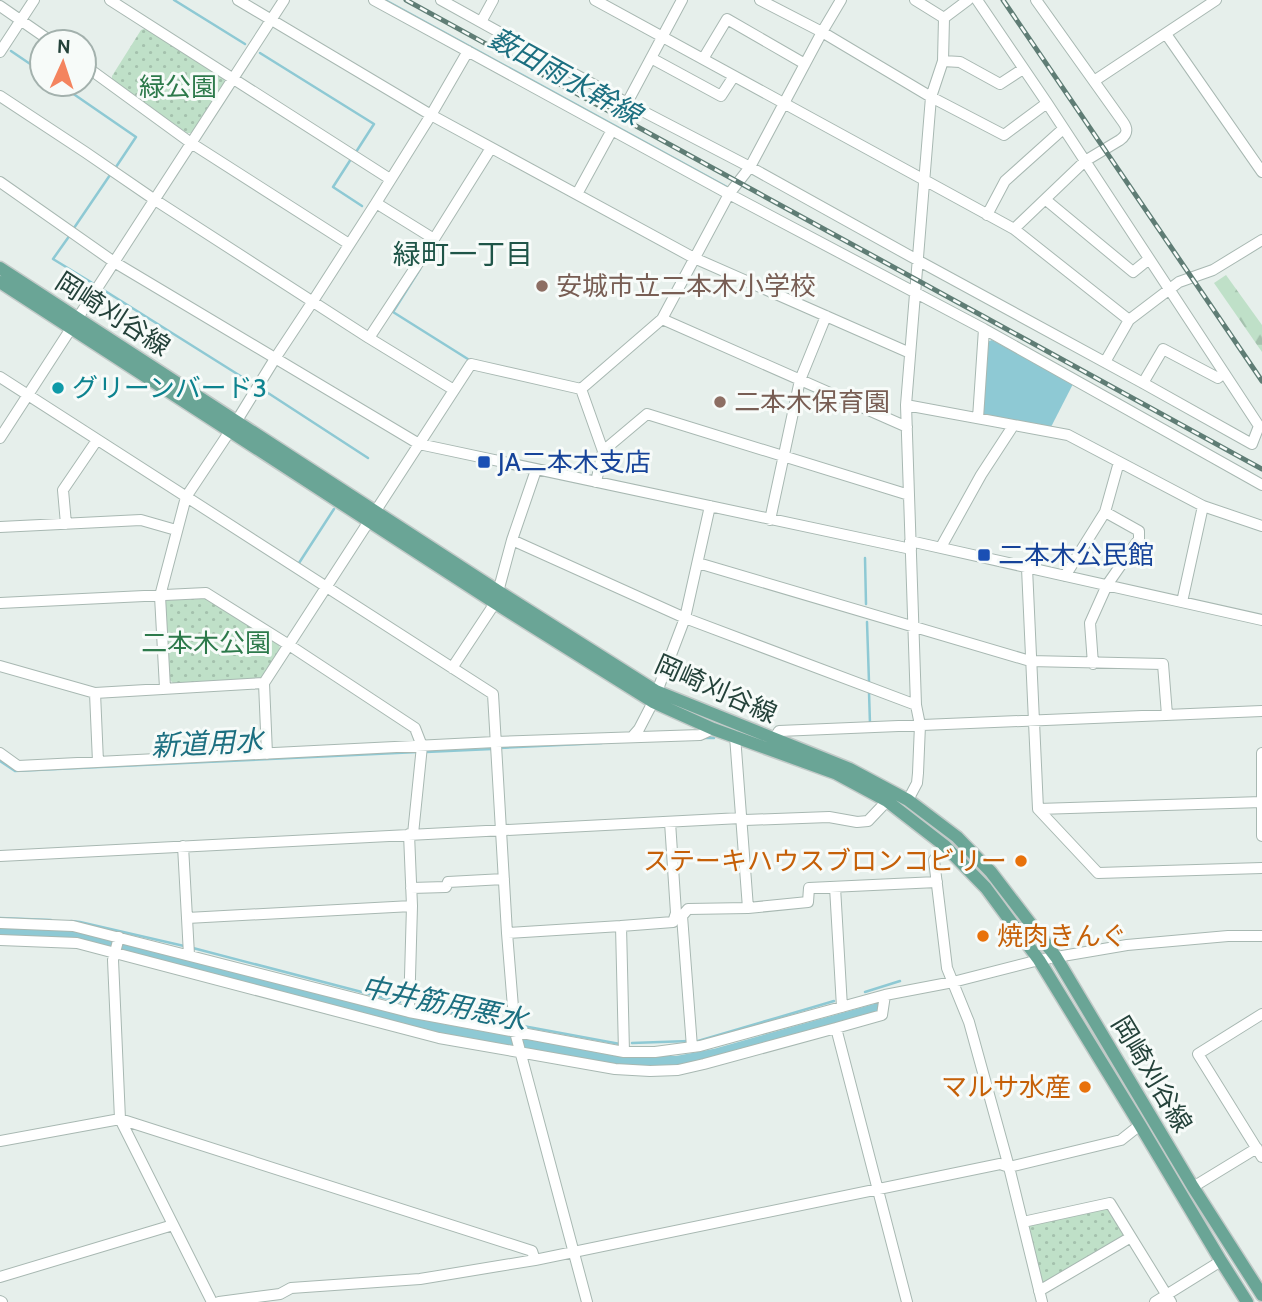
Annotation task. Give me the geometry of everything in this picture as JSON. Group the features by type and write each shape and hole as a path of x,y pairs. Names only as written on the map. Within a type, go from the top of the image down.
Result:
{"main road":[{"name":"岡崎刈谷線","path":"0,268 73,323"},
{"name":"岡崎刈谷線","path":"0,282 73,323 654,696 713,729 835,774 887,801 945,846 986,888 1039,960 1247,1302"},
{"name":"岡崎刈谷線","path":"654,696 850,769 908,800 957,836 991,872 1056,957 1194,1187 1262,1294"}],"street":[{"path":"0,52 34,0"},
{"path":"110,0 390,179"},
{"path":"238,0 431,115 694,258 910,353"},
{"path":"0,438 284,0"},
{"path":"374,0 729,194 984,329 1262,485"},
{"path":"441,0 1252,444 1259,426 977,0"},
{"path":"481,22 493,0"},
{"path":"595,0 1014,229 1129,320"},
{"path":"627,103 682,0"},
{"path":"760,0 1004,135 1047,103"},
{"path":"581,389 662,319 729,194 750,167 841,0"},
{"path":"915,0 944,18"},
{"path":"944,18 968,0"},
{"path":"1014,229 1085,161 1120,140 1127,132 1126,125 1037,0"},
{"path":"1094,81 1216,0"},
{"path":"0,6 33,28"},
{"path":"908,800 917,783 919,725 916,705 906,405 932,97 943,61 944,18"},
{"path":"703,59 727,19 805,64"},
{"path":"1166,34 1262,172"},
{"path":"165,688 160,596 186,496 376,203 468,51"},
{"path":"651,58 721,96 734,76"},
{"path":"943,61 960,62 1000,85 1023,68"},
{"path":"98,75 191,143 349,244"},
{"path":"0,96 155,200 454,390"},
{"path":"987,215 1005,181 1063,129"},
{"path":"578,194 612,130"},
{"path":"369,338 491,148"},
{"path":"0,182 114,262 419,444 770,520 911,545 941,547 1262,620"},
{"path":"1046,200 1133,272 1149,259"},
{"path":"376,203 434,239"},
{"path":"1105,362 1129,320 1179,282 1213,270 1262,240"},
{"path":"770,520 800,380 826,316"},
{"path":"662,319 906,427"},
{"path":"978,418 984,329"},
{"path":"1143,383 1163,349 1218,378 1224,373"},
{"path":"268,754 264,683 471,365 581,389"},
{"path":"0,377 493,694 515,1032 587,1302"},
{"path":"581,389 603,451 596,482"},
{"path":"906,405 1068,435 1203,506 1262,526"},
{"path":"603,451 646,414 909,495"},
{"path":"941,547 981,475 1013,426"},
{"path":"66,524 63,490 97,440"},
{"path":"1065,576 1105,512 1119,462"},
{"path":"452,668 497,597 512,540 536,470"},
{"path":"632,737 639,729 654,696 685,618 710,506"},
{"path":"1182,602 1203,506"},
{"path":"1093,663 1090,623 1107,585 1139,538 1139,531 1105,512"},
{"path":"0,527 141,520 176,530"},
{"path":"512,540 685,618 916,705"},
{"path":"698,563 1030,661 1163,664 1167,715"},
{"path":"1027,568 1038,809 1098,873 1262,868"},
{"path":"0,603 206,593 415,728 422,746 411,834 409,1012"},
{"path":"0,666 95,693 264,683"},
{"path":"95,693 98,762"},
{"path":"774,740 779,732 1262,711"},
{"path":"0,753 18,766 495,742 700,735 713,729"},
{"path":"735,736 748,908"},
{"path":"1262,753 1262,836"},
{"path":"0,856 741,818 830,817 857,822 868,821 887,801"},
{"path":"1038,809 1262,802"},
{"path":"670,822 696,1046 704,1064"},
{"path":"183,846 190,955"},
{"path":"945,846 934,860 947,968 969,1022 1041,1297 1131,1237"},
{"path":"411,888 446,887 448,881 504,879"},
{"path":"507,933 673,922 679,914 688,909 748,908 808,902 809,888 937,882"},
{"path":"835,887 842,1007"},
{"path":"187,918 412,906"},
{"path":"0,923 74,926 409,1012 624,1052 655,1052 696,1046 885,995 953,982 1039,960 1127,946 1228,936 1262,936"},
{"path":"621,926 624,1052"},
{"path":"120,937 113,960 120,1119 212,1302"},
{"path":"0,940 77,943 439,1038 615,1069 678,1070 836,1028 882,1015 885,995"},
{"path":"1194,1187 1259,1152 1198,1054 1262,1014"},
{"path":"836,1028 907,1302"},
{"path":"0,1141 120,1119 532,1251 535,1260"},
{"path":"219,1302 280,1294 291,1288 420,1279 535,1260 1000,1164 1009,1167 1121,1140 1140,1125"},
{"path":"1023,1222 1110,1203 1169,1298"},
{"path":"0,1278 173,1225"},
{"path":"1154,1302 1169,1298 1220,1261"}],"green space":[{"name":"緑公園","path":"147,28 224,78 225,83 192,133 187,133 112,80 141,30"},
{"path":"1226,275 1262,325 1262,352 1214,283"},
{"name":"二本木公園","path":"205,597 279,644 280,649 264,676 259,679 173,683 170,680 165,602 168,599"},
{"path":"1105,1204 1129,1234 1038,1286 1023,1222"}],"water":[{"path":"992,340 1073,384 1051,427 985,415 982,412 987,342"}],"waterway":[{"path":"174,0 245,44"},
{"name":"薮田雨水幹線","path":"385,0 727,187"},
{"path":"11,51 28,63"},
{"path":"260,53 374,124 356,152"},
{"path":"79,98 136,137 116,167"},
{"path":"351,159 333,187 362,206"},
{"path":"74,228 110,175"},
{"path":"70,235 53,259 94,284"},
{"path":"420,269 393,312 471,361"},
{"path":"102,289 250,382"},
{"path":"265,391 368,458"},
{"path":"299,563 334,509"},
{"path":"865,558 866,604"},
{"path":"867,622 869,682"},
{"path":"869,692 870,724"},
{"name":"新道用水","path":"703,738 714,738"},
{"name":"新道用水","path":"500,748 602,743"},
{"name":"新道用水","path":"426,752 492,749"},
{"name":"新道用水","path":"0,761 15,771 418,752"},
{"path":"0,918 51,920"},
{"path":"71,921 184,946"},
{"name":"中井筋用悪水","path":"0,931 77,935 437,1028 618,1061 677,1061 714,1054 878,1008"},
{"path":"193,948 400,1002"},
{"path":"865,992 900,981"},
{"path":"698,1041 834,1001"},
{"path":"417,1006 505,1023"},
{"path":"523,1026 620,1044"},
{"path":"632,1043 689,1041"}],"railway":[{"path":"406,0 1262,469"},
{"path":"1003,0 1262,381"}],"place":[{"name":"安城市立二本木小学校","path":"542,286"},
{"name":"グリーンバード3","path":"58,388"},
{"name":"二本木保育園","path":"720,402"},
{"name":"JA二本木支店","path":"484,462"},
{"name":"二本木公民館","path":"984,555"},
{"name":"ステーキハウスブロンコビリー","path":"1021,861"},
{"name":"焼肉きんぐ","path":"983,936"},
{"name":"マルサ水産","path":"1085,1087"}],"district":[{"name":"緑町一丁目","path":"463,254"}]}
